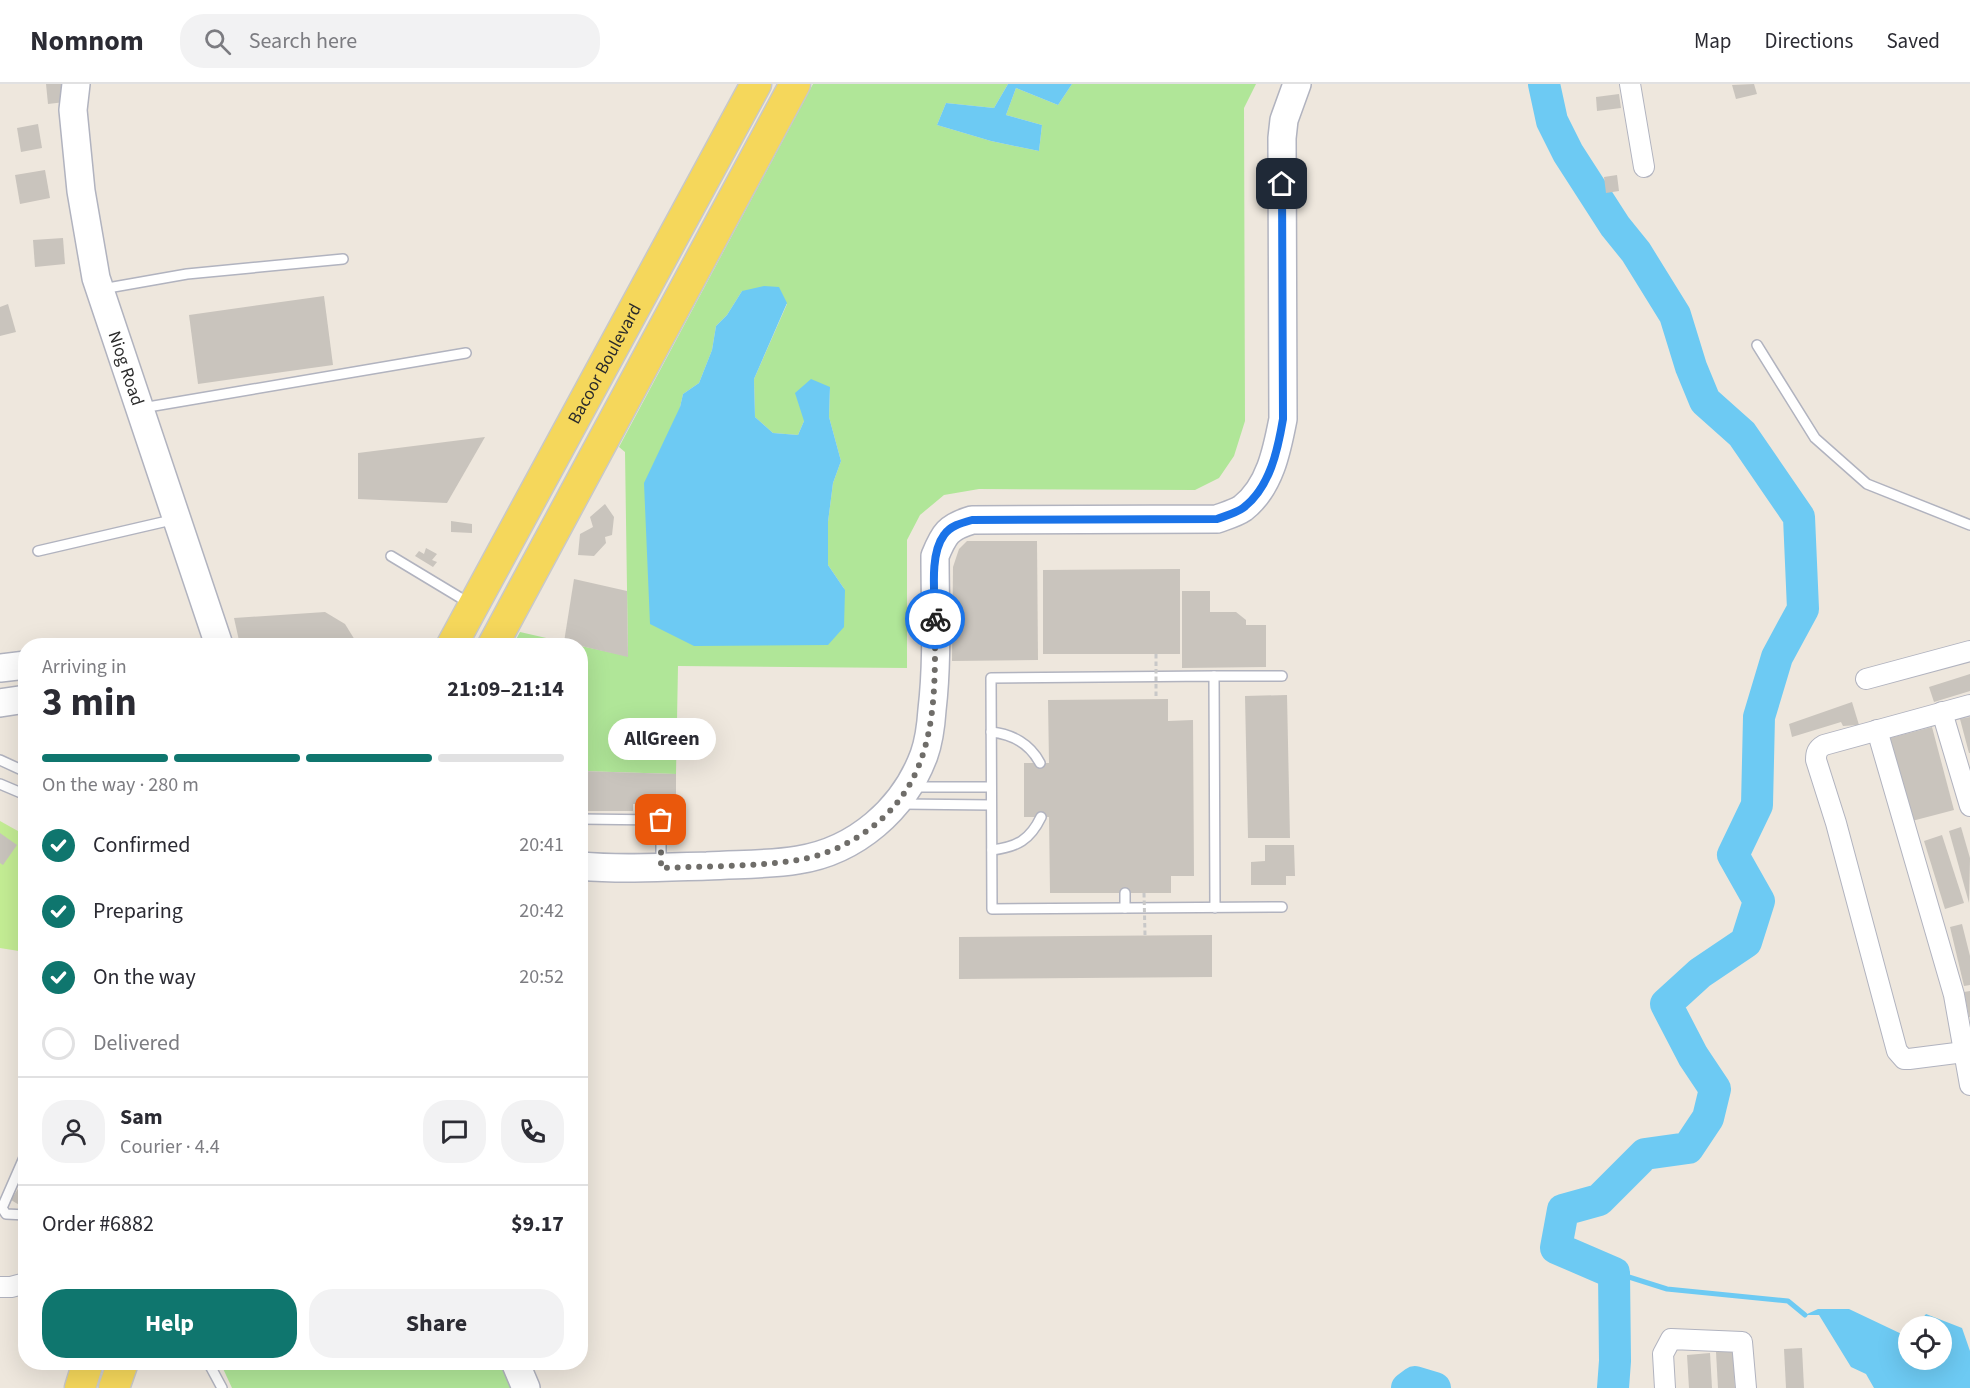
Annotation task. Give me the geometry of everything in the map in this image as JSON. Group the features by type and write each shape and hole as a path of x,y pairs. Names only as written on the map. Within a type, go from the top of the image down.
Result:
{"main road":[{"name":"Bacoor Boulevard","path":"456,638 756,84"},
{"name":"Bacoor Boulevard","path":"497,638 795,84"},
{"path":"81,1388 86,1370"},
{"path":"114,1388 120,1370"}],"street":[{"name":"Niog Road","path":"76,84 73,111 81,191 96,278 217,638"},
{"path":"588,866 661,868 799,860 824,854 863,834 881,820 903,796 925,753 931,723 935,659 935,556 943,536 956,524 972,520 1217,519 1243,508 1262,487 1276,455 1283,419 1282,138 1284,120 1297,84"},
{"path":"1635,85 1644,167"},
{"path":"1866,679 1970,651"},
{"path":"0,668 18,666"},
{"path":"0,703 18,700"},
{"path":"1964,1052 1904,1059 1897,1051 1836,823 1816,760 1816,753 1824,745 1970,705"},
{"path":"1942,712 1970,806"},
{"path":"1877,730 1954,995 1970,1085"},
{"path":"1665,1388 1663,1354 1671,1340 1742,1342 1746,1388"},
{"path":"518,1370 526,1388"}],"lane":[{"path":"100,289 187,274 343,259"},
{"path":"1757,345 1815,438 1867,484 1970,525"},
{"path":"140,408 466,352"},
{"path":"38,550 177,518"},
{"path":"391,556 473,606"},
{"path":"1214,676 1215,908"},
{"path":"1282,676 991,678 992,909 1282,907"},
{"path":"991,732 1019,740 1034,753 1040,763"},
{"path":"0,760 18,768"},
{"path":"0,784 18,792"},
{"path":"903,796 992,787"},
{"path":"903,796 992,805"},
{"path":"992,850 1020,844 1035,830 1041,817"},
{"path":"588,819 661,820 661,868"},
{"path":"1125,893 1125,908"},
{"path":"18,1171 2,1208 6,1214 18,1215"},
{"path":"212,1370 222,1388"}],"path":[{"path":"1156,654 1156,699"},
{"path":"1144,893 1144,935"}],"green space":[{"path":"813,84 1008,84 994,108 946,103 937,125 991,141 1039,151 1042,125 1006,115 1016,88 1058,105 1072,84 1256,84 1244,108 1245,421 1234,456 1219,478 1195,490 979,489 944,495 920,515 907,540 907,668 678,666 676,774 588,771 588,647 628,656 625,452 619,447","holes":["742,291 787,304 754,379 755,417 773,433 798,435 804,421 830,387 829,417 841,461 833,483 828,522 828,565 845,590 680,407 683,394 699,383 712,350 716,326 727,315"]},
{"path":"520,632 546,638 517,638"},
{"path":"0,821 18,831 18,951 0,948"},
{"path":"224,1370 512,1370 520,1388 232,1388"}],"water":[{"path":"1008,84 1072,84 1058,105 1016,88 1006,115 1042,125 1039,151 991,141 937,125 946,103 994,108"},
{"path":"764,286 779,287 787,303 754,379 755,417 773,433 798,435 804,421 795,393 811,379 830,387 829,417 841,461 833,483 828,522 828,565 845,590 844,627 828,645 694,646 650,624 644,483 680,407 683,394 699,383 712,350 716,326 727,315 742,291"},
{"path":"1818,1309 1849,1309 1898,1332 1898,1370 1952,1370 1952,1324 1962,1328 1970,1351 1970,1388 1874,1388 1866,1374 1851,1367 1819,1315 1805,1315"}],"building":[{"path":"46,84 71,84 73,101 48,104"},
{"path":"1754,84 1757,94 1736,99 1732,85"},
{"path":"1619,94 1621,108 1597,111 1596,97"},
{"path":"38,124 42,148 21,152 17,128"},
{"path":"45,170 50,198 20,204 15,175"},
{"path":"1617,175 1619,191 1606,193 1604,177"},
{"path":"63,238 65,264 35,267 33,240"},
{"path":"324,296 333,365 198,384 189,315"},
{"path":"8,304 16,332 0,336 0,307"},
{"path":"485,437 447,503 358,499 358,453"},
{"path":"605,504 614,517 612,535 605,537 606,543 594,556 578,555 580,534 593,527 590,517"},
{"path":"451,521 472,524 472,533 451,532"},
{"path":"967,541 1037,541 1038,660 952,661 953,567 959,549"},
{"path":"426,548 437,554 432,560 437,562 433,567 415,556 419,551 424,554"},
{"path":"1180,569 1180,654 1043,654 1043,570"},
{"path":"574,579 627,591 628,657 588,648 588,638 565,638"},
{"path":"1182,591 1210,591 1210,612 1236,612 1246,620 1246,625 1266,625 1266,667 1182,668"},
{"path":"325,612 345,624 354,638 238,638 234,618"},
{"path":"1970,674 1970,691 1934,702 1929,687"},
{"path":"1287,695 1290,838 1248,838 1245,696"},
{"path":"1168,699 1168,721 1193,720 1194,876 1171,876 1171,893 1050,893 1049,817 1024,817 1024,763 1049,763 1048,700"},
{"path":"1852,702 1859,725 1843,726 1841,722 1792,737 1789,724"},
{"path":"1970,717 1970,753 1969,753 1960,719"},
{"path":"1932,727 1954,810 1912,821 1890,738"},
{"path":"588,771 676,774 676,804 633,804 633,811 588,811"},
{"path":"1961,827 1970,858 1969,903 1949,831"},
{"path":"0,833 17,845 3,865 0,863"},
{"path":"1942,835 1964,903 1945,909 1924,841"},
{"path":"1265,845 1294,845 1295,876 1286,876 1286,885 1251,885 1251,862 1265,861"},
{"path":"1962,924 1970,956 1970,985 1964,986 1950,927"},
{"path":"1212,935 1212,977 959,979 959,937"},
{"path":"1970,991 1970,1017 1969,1017 1964,992"},
{"path":"18,1189 18,1204 11,1200"},
{"path":"1802,1348 1804,1388 1786,1388 1784,1349"},
{"path":"1733,1351 1735,1388 1718,1388 1716,1352"},
{"path":"1710,1353 1712,1388 1689,1388 1687,1355"}],"waterway":[{"path":"1544,84 1552,121 1568,153 1615,226 1636,252 1675,315 1691,367 1705,401 1742,434 1799,517 1803,609 1777,657 1759,717 1757,805 1733,855 1759,901 1746,942 1700,973 1666,1004 1693,1056 1715,1089 1708,1118 1688,1148 1645,1154 1599,1200 1563,1210 1556,1248 1614,1273 1613,1388"},
{"path":"1610,1271 1667,1289 1788,1301 1805,1315"},
{"path":"1407,1388 1415,1382 1435,1388"}],"way so far":[{"path":"661,820 661,868 799,860 824,854 863,834 897,804 909,787 925,753 934,689 935,619"}],"place":[{"name":"AllGreen","path":"661,820"}],"route":[{"path":"935,619 935,556 943,536 956,524 972,520 1217,519 1243,508 1262,487 1276,455 1283,419 1282,184"}]}
